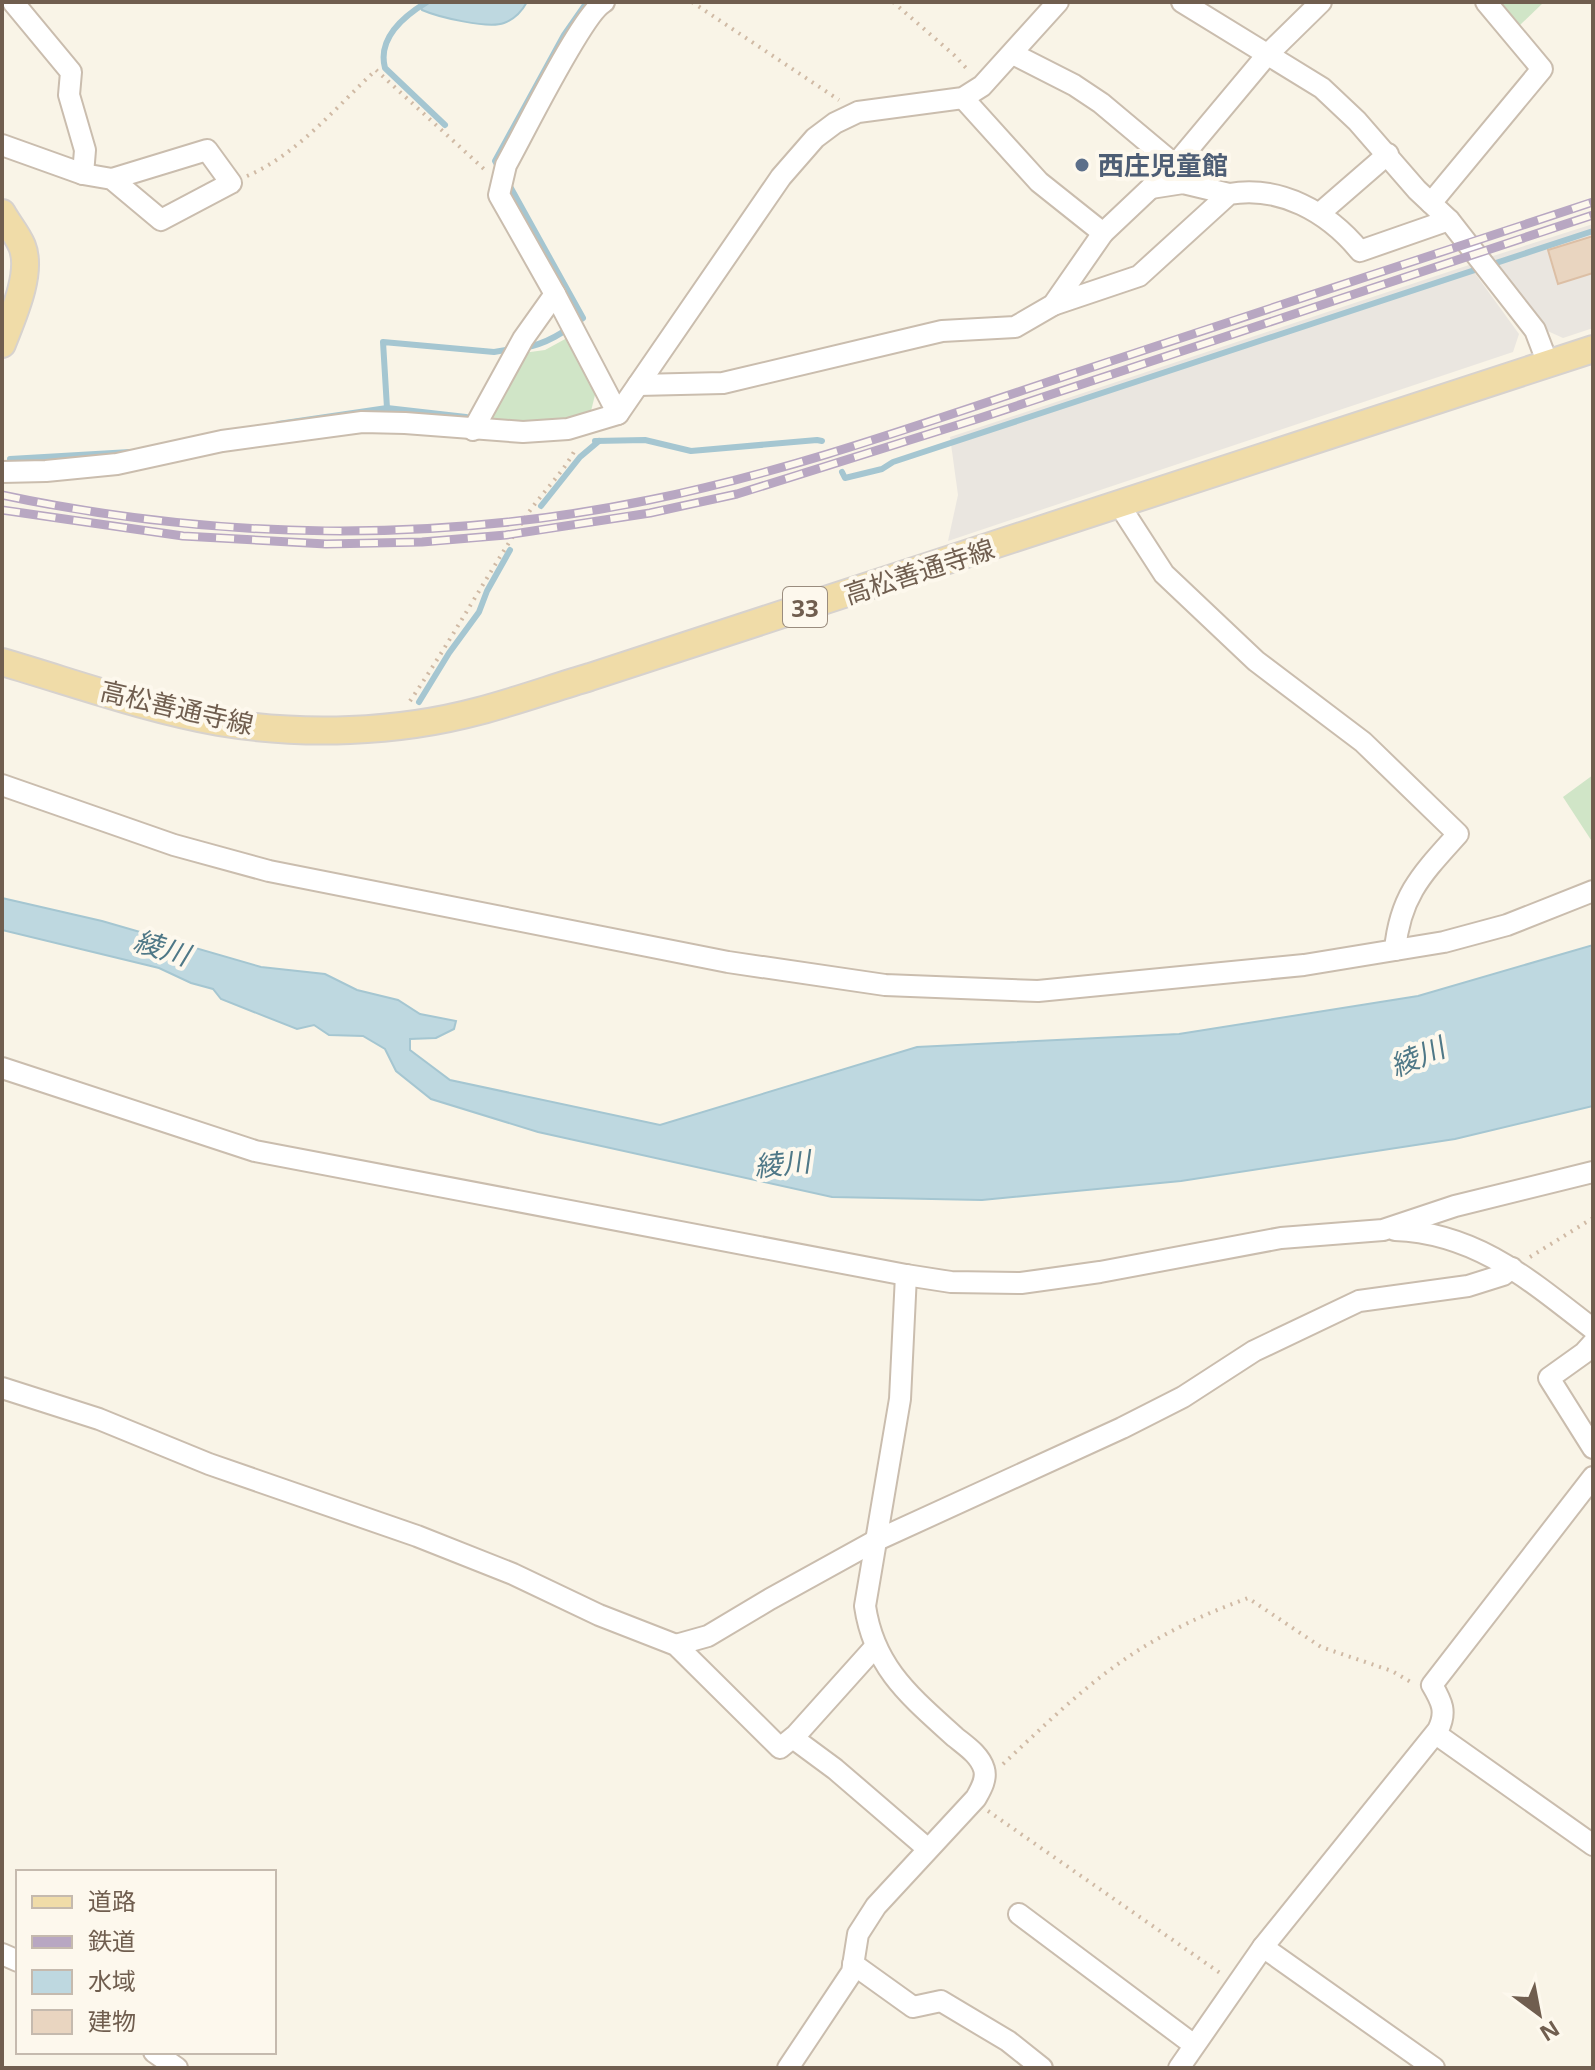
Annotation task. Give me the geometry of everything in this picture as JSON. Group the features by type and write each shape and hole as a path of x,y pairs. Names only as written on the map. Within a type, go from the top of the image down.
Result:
{"main road":[{"path":"2,213 23,248 20,291 2,344"},
{"name":"高松善通寺線","path":"2,662 179,713 218,721 296,729 401,725 492,707 1120,506 1593,349"}],"street":[{"path":"13,2 71,72 69,95 85,150 83,174"},
{"path":"604,2 581,30 502,180 555,294 618,414"},
{"path":"2,472 117,464 222,441 362,422 523,432 568,429 618,414 781,177 815,138 835,123 858,112 963,98 982,86 1058,2"},
{"path":"1182,2 1322,88 1449,220 1535,330 1548,364"},
{"path":"1053,305 1103,233 1175,165 1267,55 1321,2"},
{"path":"1431,203 1542,69 1486,2"},
{"path":"1013,54 1074,85 1101,103 1175,165"},
{"path":"963,98 1039,182 1103,233"},
{"path":"2,145 83,174 112,179 207,150 231,183 161,220 112,179"},
{"path":"1320,213 1388,154"},
{"path":"1151,188 1183,183 1229,194 1245,191 1277,195 1320,213 1350,238 1360,251 1449,220"},
{"path":"638,385 723,383 942,331 1015,327 1053,305 1139,276 1229,194"},
{"path":"473,430 519,347 555,294"},
{"path":"1120,506 1164,574 1256,661 1363,742 1458,834 1415,883 1397,923 1395,950"},
{"path":"2,785 174,845 269,871 728,962 885,985 1038,991 1304,965 1444,942 1507,925 1593,891"},
{"path":"2,1068 255,1151 951,1282 1021,1283 1116,1270 1281,1238 1383,1230 1432,1233 1459,1240 1512,1268 1593,1329"},
{"path":"1383,1230 1455,1206 1593,1172"},
{"path":"676,1645 708,1636 875,1541 1122,1428 1183,1397 1254,1351 1359,1301 1468,1286 1503,1275 1512,1268"},
{"path":"788,2068 839,1996 852,1972 858,1934 876,1906 973,1801 984,1783 985,1772 979,1758 891,1673 869,1632 865,1606 900,1399 906,1275"},
{"path":"1593,1343 1549,1378 1593,1448"},
{"path":"2,1388 99,1419 209,1464 417,1536 676,1645 786,1743 835,1769 928,1849"},
{"path":"1179,2068 1263,1947 1436,1734 1443,1720 1443,1705 1432,1685 1593,1477"},
{"path":"786,1743 875,1647"},
{"path":"1436,1734 1593,1845"},
{"path":"1019,1914 1194,2045"},
{"path":"1263,1947 1434,2068"},
{"path":"853,1964 913,2007 941,2001 1008,2041 1042,2068"},
{"path":"157,2054 177,2068"}],"path":[{"path":"692,2 858,112"},
{"path":"893,2 954,55 982,86"},
{"path":"231,183 263,169 302,139 376,70 490,174 502,180"},
{"path":"401,725 409,702 524,519 571,457 588,424"},
{"path":"1512,1268 1593,1218"},
{"path":"985,1772 999,1767 1092,1684 1131,1655 1198,1618 1248,1598 1321,1647 1392,1671 1417,1685 1432,1685"},
{"path":"973,1801 1236,1984"}],"shaded area":[{"path":"1593,224 1593,328 1563,338 1541,328 1490,257"},
{"path":"1469,265 1519,334 1513,352 948,541 958,495 950,437"}],"green space":[{"path":"1501,2 1544,2 1520,25"},
{"path":"567,338 596,391 591,411 541,425 489,417 523,353 545,350"},
{"path":"1593,775 1593,843 1563,797"}],"water":[{"path":"419,2 527,2 508,21 487,24 429,13 422,10"},
{"name":"綾川","path":"2,898 102,921 261,967 325,974 357,990 398,1000 420,1014 456,1021 454,1029 436,1038 410,1039 410,1050 450,1080 660,1125 917,1047 1179,1034 1418,996 1593,945 1593,1106 1455,1139 1181,1181 982,1200 832,1197 538,1132 431,1099 396,1071 385,1049 363,1036 329,1035 314,1025 297,1029 221,999 213,989 159,968 2,930"}],"building":[{"path":"1593,236 1593,273 1558,284 1548,250"}],"waterway":[{"path":"427,2 394,29 385,47 385,68 445,125"},
{"path":"499,168 495,161 564,35 587,2"},
{"path":"507,181 583,318 562,333 523,348"},
{"path":"842,472 845,478 882,469 893,462 1593,231"},
{"path":"387,408 383,342 494,352 512,349"},
{"path":"278,424 387,408 466,417"},
{"path":"595,441 645,440 691,451 822,441"},
{"path":"541,506 580,457 599,441"},
{"path":"10,459 130,452"},
{"path":"419,702 479,612 510,550"}],"railway":[{"path":"2,495 163,521 325,531 407,530 488,524 649,500 759,474 868,441 1593,202"},
{"path":"2,510 183,536 326,544 422,542 506,535 650,513 737,494 980,418 1593,215"}],"place":[{"name":"西庄児童館","path":"1082,165"}]}
